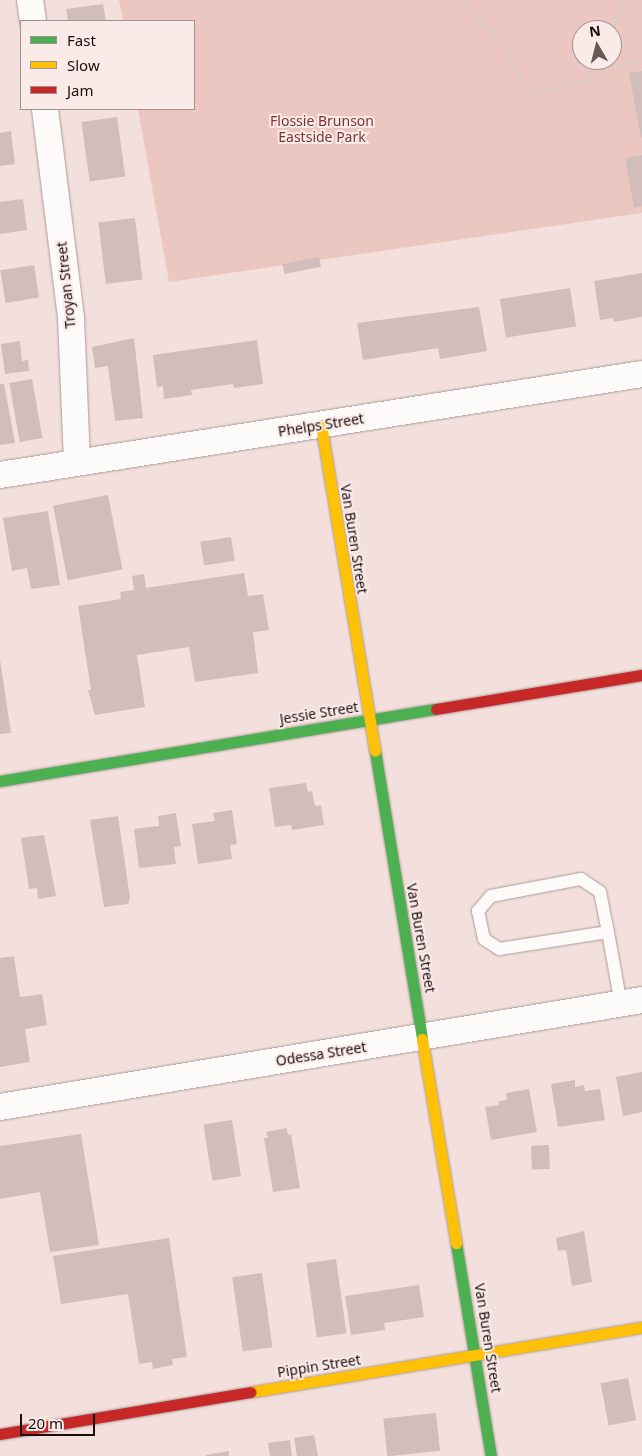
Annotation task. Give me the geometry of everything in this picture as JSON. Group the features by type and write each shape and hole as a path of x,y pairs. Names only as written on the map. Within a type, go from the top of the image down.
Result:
{"street":[{"path":"30,0 33,20"},
{"name":"Troyan Street","path":"45,110 71,318 77,462"},
{"name":"Phelps Street","path":"0,475 642,374"},
{"name":"Van Buren Street","path":"321,425 368,720 492,1456"},
{"name":"Jessie Street","path":"0,781 642,676"},
{"name":"Odessa Street","path":"0,1107 631,1002"},
{"name":"Pippin Street","path":"0,1434 642,1327"}],"lane":[{"path":"608,932 499,949 484,940 478,911 491,896 581,879 600,892 608,932 631,1002"}],"path":[{"path":"463,0 502,45 530,95 585,82 591,70"},
{"path":"616,20 624,0"},
{"path":"622,64 642,61"}],"green space":[{"name":"Flossie Brunson Eastside Park","path":"119,0 642,0 642,213 169,282 138,110 195,110 195,20 123,20"}],"building":[{"path":"103,4 106,20 68,20 66,9"},
{"path":"642,71 642,137 641,138 629,73"},
{"path":"117,117 125,176 90,181 81,122"},
{"path":"11,131 15,164 0,166 0,133"},
{"path":"642,155 642,206 634,208 625,158"},
{"path":"23,199 27,230 0,234 0,202"},
{"path":"135,218 143,280 106,284 98,223"},
{"path":"319,257 321,267 285,274 283,264"},
{"path":"34,265 39,298 6,303 0,270"},
{"path":"642,273 642,317 614,322 613,318 600,320 594,281"},
{"path":"570,288 576,327 506,338 500,299"},
{"path":"479,307 487,351 440,359 438,348 363,360 357,323"},
{"path":"134,338 143,418 115,421 108,366 95,368 92,347"},
{"path":"257,340 263,384 234,388 233,384 191,390 192,395 164,399 163,386 157,387 153,355"},
{"path":"20,341 22,361 28,360 29,371 5,374 1,344"},
{"path":"32,379 42,438 20,442 9,383"},
{"path":"0,384 4,384 15,443 0,445"},
{"path":"108,495 123,570 68,580 53,506"},
{"path":"48,511 60,585 31,589 27,568 12,571 3,518"},
{"path":"231,537 235,561 204,566 200,542"},
{"path":"244,573 248,596 263,594 269,630 253,632 258,673 195,682 189,647 137,655 145,707 95,715 88,690 91,690 78,606 121,599 120,592 134,590 132,576 144,574 146,588"},
{"path":"0,660 11,733 0,734"},
{"path":"306,783 308,792 312,791 315,806 321,805 324,825 292,830 291,825 275,827 269,788"},
{"path":"232,810 237,844 230,845 232,859 198,864 192,824 215,821 213,813"},
{"path":"176,813 181,846 174,847 176,864 139,868 134,829 159,826 158,816"},
{"path":"118,816 130,898 128,904 104,907 90,820"},
{"path":"44,835 56,896 38,899 37,888 29,889 21,838"},
{"path":"14,956 20,997 42,994 47,1025 25,1029 30,1062 0,1067 0,958"},
{"path":"642,1072 642,1112 623,1116 616,1077"},
{"path":"575,1080 575,1087 584,1085 585,1091 600,1089 605,1120 558,1127 551,1084"},
{"path":"529,1089 537,1132 491,1140 485,1107 499,1105 499,1101 507,1100 506,1093"},
{"path":"232,1120 241,1176 212,1181 203,1125"},
{"path":"287,1128 288,1135 291,1134 300,1188 273,1192 264,1138 268,1138 266,1132"},
{"path":"81,1134 99,1245 50,1252 40,1192 0,1199 0,1146"},
{"path":"549,1145 550,1169 532,1170 531,1146"},
{"path":"584,1231 592,1282 572,1286 566,1250 558,1251 556,1238"},
{"path":"169,1238 187,1357 172,1359 173,1365 153,1369 152,1362 139,1364 128,1294 61,1304 53,1256"},
{"path":"336,1259 346,1333 317,1337 306,1263"},
{"path":"262,1273 272,1347 243,1351 232,1277"},
{"path":"419,1285 424,1317 384,1323 385,1330 351,1335 345,1296"},
{"path":"628,1378 636,1420 609,1426 601,1383"},
{"path":"436,1413 440,1451 387,1456 383,1419"},
{"path":"314,1435 318,1456 297,1456 294,1438"},
{"path":"290,1440 292,1456 270,1456 268,1443"},
{"path":"229,1451 229,1456 206,1456 206,1455"}],"traffic: fast":[{"path":"0,781 436,709"},
{"path":"375,751 422,1039"},
{"path":"456,1243 491,1456"}],"traffic: slow":[{"path":"321,425 375,751"},
{"path":"422,1039 456,1243"},
{"path":"251,1392 642,1327"}],"traffic: jam":[{"path":"436,709 642,675"},
{"path":"0,1434 251,1392"}]}
